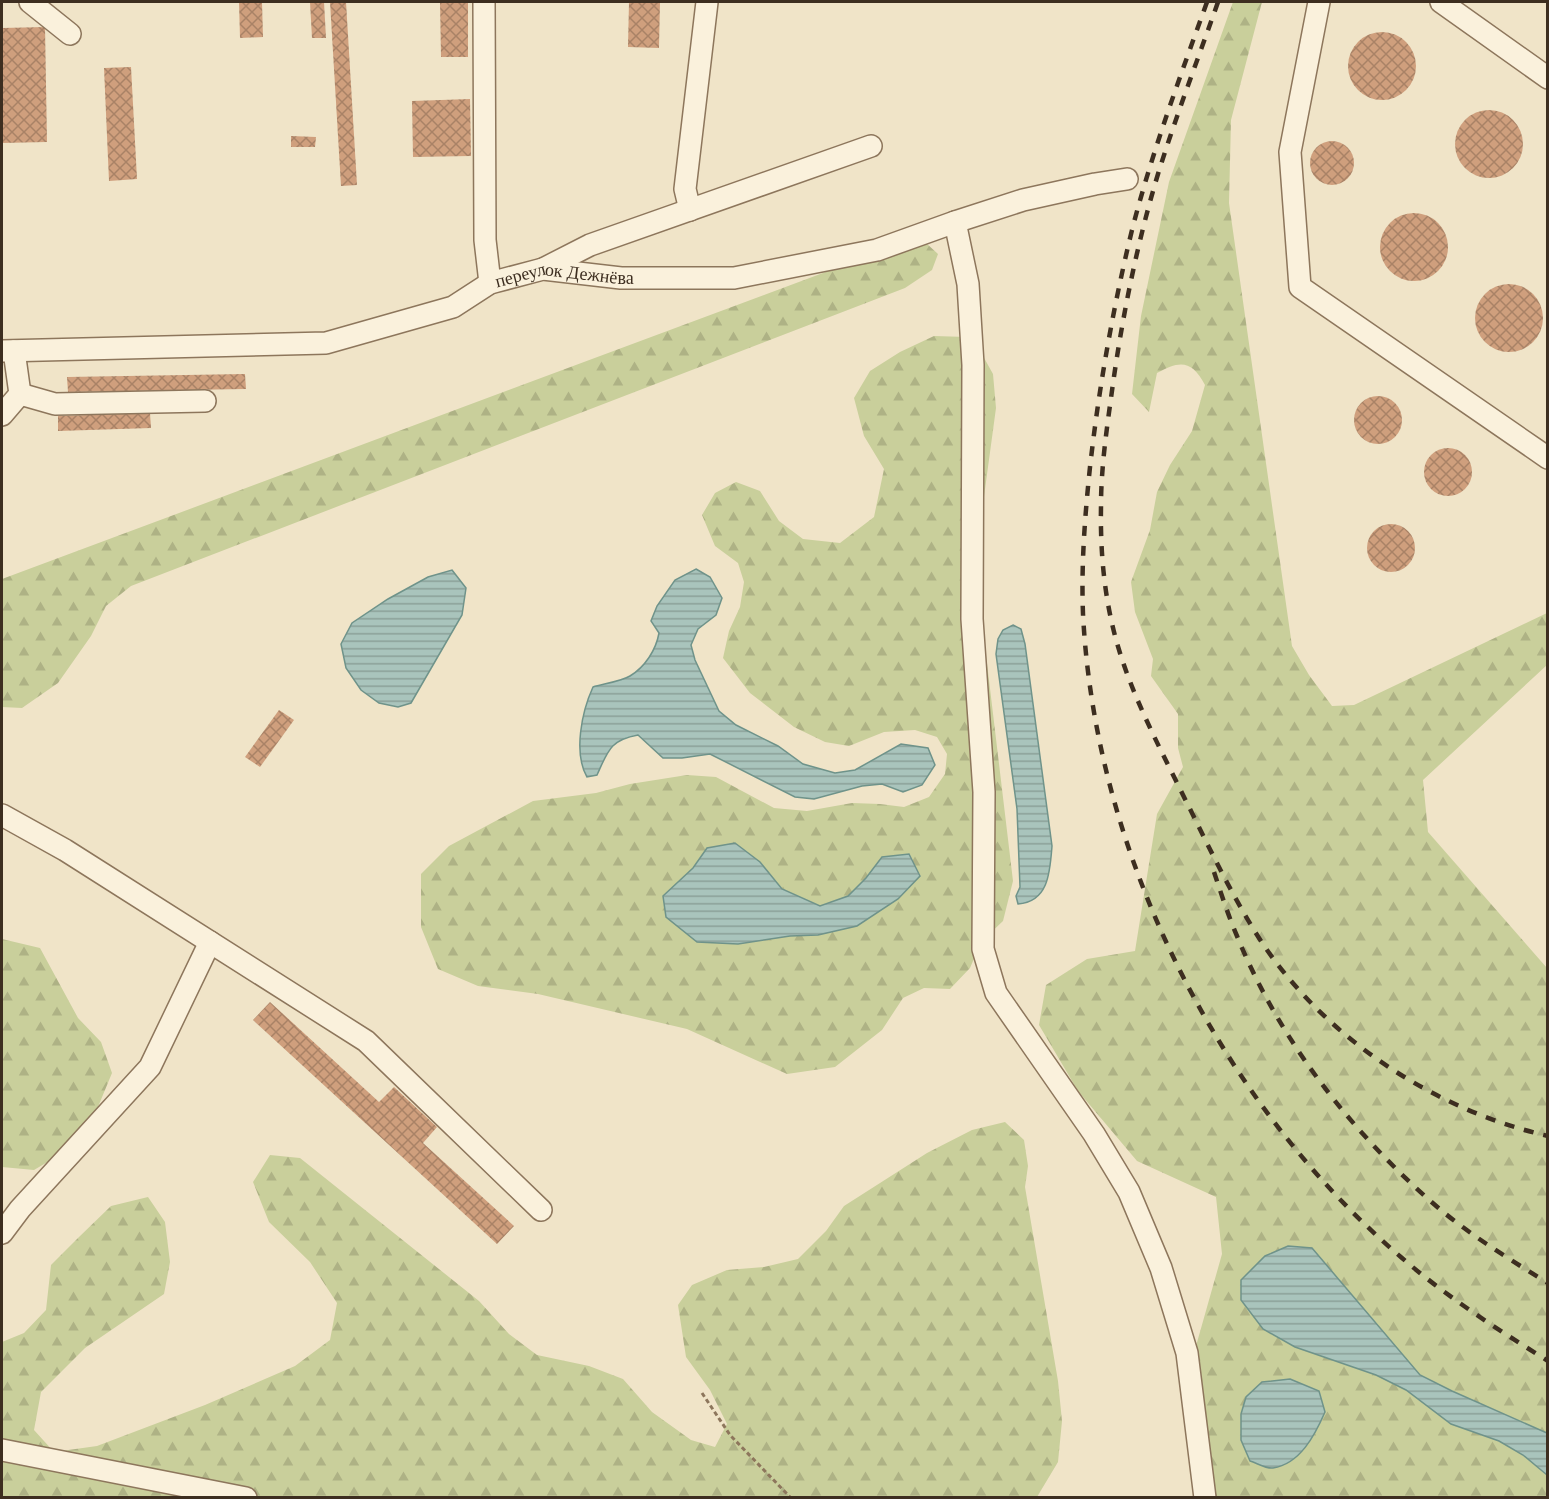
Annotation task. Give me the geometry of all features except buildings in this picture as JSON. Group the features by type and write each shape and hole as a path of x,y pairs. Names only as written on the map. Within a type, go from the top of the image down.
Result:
{"street":[{"path":"30,2 70,34"},
{"path":"484,2 485,240 490,283"},
{"path":"690,210 686,189 707,2"},
{"path":"1319,2 1290,152 1300,287 1548,458"},
{"path":"1441,2 1548,78"},
{"path":"543,269 590,245 871,146"},
{"name":"переулок Дежнёва","path":"8,351 326,343 453,307 490,283 543,269 621,278 734,278 877,250 1023,200 1127,179"},
{"path":"955,222 968,284 973,365 972,619 984,792 983,949 996,993 1094,1134 1129,1192 1161,1268 1186,1353 1205,1497"},
{"path":"2,415 13,388 8,351"},
{"path":"13,388 55,404 205,401"},
{"path":"2,815 65,850 366,1041 541,1210"},
{"path":"2,1233 20,1209 150,1067 210,942"},
{"path":"2,1450 246,1497"}],"path":[{"path":"702,1393 730,1435 790,1497"}],"green space":[{"path":"1233,2 1262,2 1231,120 1229,203 1292,646 1309,675 1332,706 1354,705 1547,613 1547,665 1423,780 1428,832 1547,968 1547,1433 1420,1375 1328,1269 1323,1260 1263,1329 1295,1347 1376,1375 1406,1390 1451,1424 1499,1441 1523,1455 1547,1475 1547,1497 1215,1497 1196,1346 1222,1254 1216,1197 1137,1161 1078,1091 1039,1025 1046,985 1087,959 1135,951 1157,814 1183,767 1178,748 1178,714 1151,676 1153,659 1135,612 1131,582 1150,530 1157,492 1170,465 1192,431 1205,385 1195,371 1179,364 1157,373 1149,412 1132,394 1141,316 1169,182"},
{"path":"906,242 926,243 938,254 932,270 905,288 131,586 106,606 91,636 58,683 22,708 2,707 2,579"},
{"path":"934,336 967,337 983,356 993,374 996,408 975,563 1013,881 1003,921 981,942 970,968 950,989 924,988 903,998 882,1030 835,1067 787,1074 687,1029 538,994 478,986 438,969 421,927 421,874 449,846 533,801 596,793 630,784 687,775 716,777 774,808 807,811 852,803 904,807 929,797 945,774 947,754 937,737 915,730 884,732 849,746 825,742 794,727 750,693 723,658 729,631 740,607 744,582 738,563 715,546 702,515 715,493 736,482 760,491 779,521 803,539 840,543 874,517 884,469 864,436 854,398 870,371 900,352","holes":["707,848 760,862 782,889 820,906 848,896 882,857 910,854 818,935 790,936 677,883 693,868"]},
{"path":"2,939 40,948 78,1018 101,1042 112,1073 93,1119 61,1154 34,1170 2,1167"},
{"path":"1005,1122 1024,1140 1028,1166 1025,1187 1058,1381 1062,1421 1058,1462 1037,1497 2,1498 2,1342 24,1333 46,1310 51,1265 111,1206 148,1197 165,1222 170,1262 164,1294 85,1348 41,1392 34,1430 54,1452 97,1446 205,1405 295,1366 330,1340 337,1303 310,1262 269,1222 253,1182 270,1155 300,1158 479,1301 509,1334 537,1355 589,1366 623,1379 652,1412 691,1440 715,1447 727,1424 710,1390 686,1357 678,1305 692,1285 727,1270 764,1267 798,1259 826,1231 844,1206 927,1153 972,1130"}],"water":[{"path":"696,569 710,577 722,598 716,615 698,629 691,645 695,660 719,711 736,725 778,746 803,764 835,773 855,770 901,744 928,748 935,765 922,785 903,792 882,784 862,786 814,799 795,797 710,754 663,758 638,735 621,740 611,748 597,775 587,777 580,756 580,744 585,708 593,687 627,678 645,663 655,646 659,633 651,621 657,606 675,580"},
{"path":"452,570 466,588 462,615 411,703 398,707 379,703 361,690 346,668 341,644 352,623 388,599 428,577"},
{"path":"1013,625 1021,629 1025,644 1052,846 1049,875 1042,891 1036,898 1018,904 1016,896 1020,887 1017,809 996,654 998,639 1003,630"},
{"path":"735,843 760,862 782,889 820,906 848,896 882,857 909,854 920,876 898,899 857,926 818,935 790,936 738,944 697,942 666,917 663,896 693,868 707,848"},
{"path":"1288,1246 1312,1248 1420,1375 1547,1433 1547,1475 1523,1455 1499,1441 1451,1424 1406,1390 1376,1375 1295,1347 1263,1329 1241,1300 1241,1280 1265,1256"},
{"path":"1290,1379 1319,1391 1325,1412 1311,1439 1299,1455 1283,1465 1267,1468 1250,1461 1241,1440 1241,1414 1246,1397 1262,1382"}],"railway":[{"path":"1207,2 1157,143 1132,230 1107,348 1090,467 1084,540 1083,614 1093,704 1112,794 1141,882 1178,968 1224,1049 1277,1125 1336,1195 1402,1258 1491,1325 1548,1361"},
{"path":"1218,2 1172,131 1150,202 1124,313 1115,370 1103,466 1101,524 1107,599 1120,653 1150,728 1221,870 1259,938 1285,974 1315,1007 1349,1037 1385,1064 1423,1088 1464,1108 1505,1124 1548,1136"},
{"path":"1214,872 1237,936 1255,975 1275,1013 1323,1086 1379,1152 1442,1211 1507,1258 1548,1283"}]}
